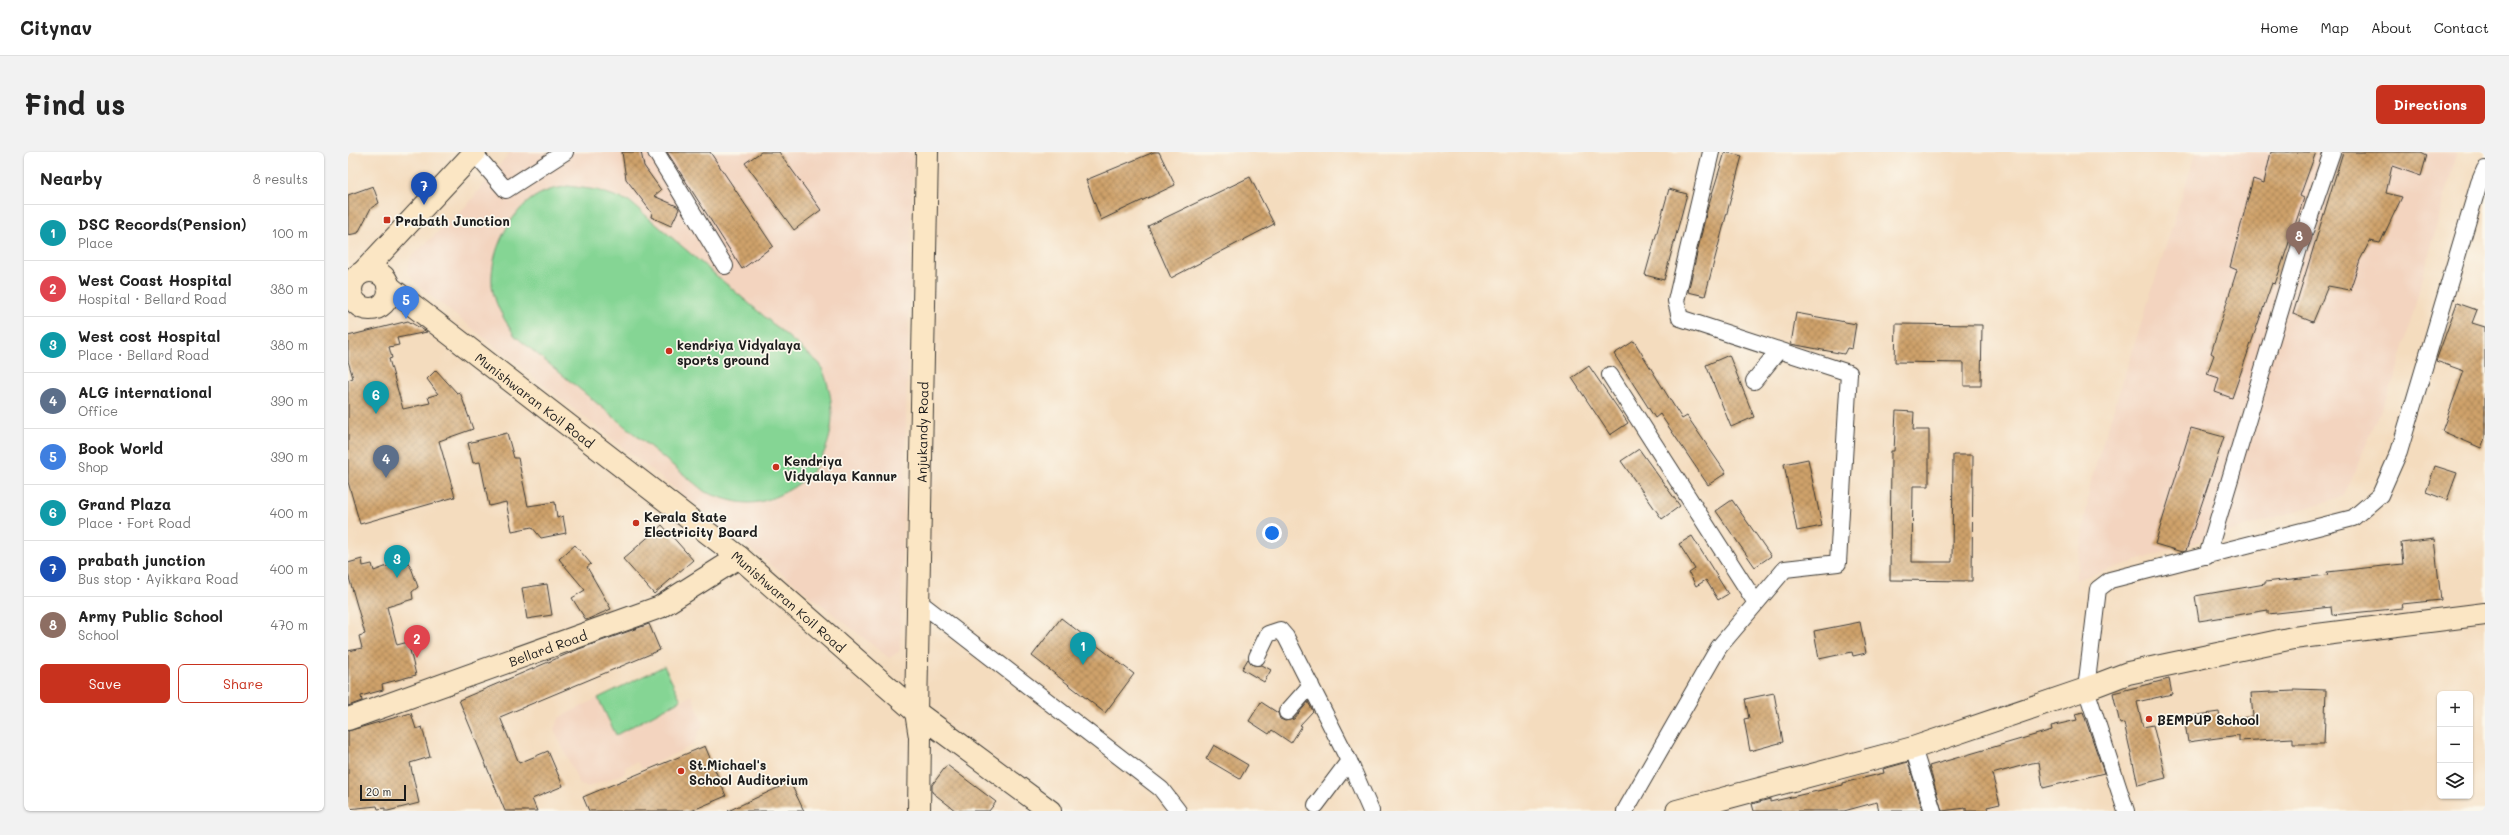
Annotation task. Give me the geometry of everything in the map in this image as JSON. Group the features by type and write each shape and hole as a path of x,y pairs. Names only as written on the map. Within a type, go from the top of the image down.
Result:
{"street":[{"path":"366,291 396,239 475,152 506,190 565,152"},
{"path":"656,152 725,266"},
{"name":"Anjukandy Road","path":"920,811 920,737 916,712 927,152"},
{"path":"1625,811 1719,647 1785,569 1838,563 1849,373 1680,318 1676,301 1711,152"},
{"path":"2207,556 2300,246 2332,152"},
{"path":"2126,811 2086,690 2098,589 2110,580 2353,518 2380,495 2399,452 2479,183 2485,169"},
{"name":"Munishwaran Koil Road","path":"366,291 412,305 739,557 916,712 1050,811"},
{"path":"1754,381 1778,351"},
{"path":"1610,375 1756,603"},
{"name":"Bellard Road","path":"348,719 660,607 739,557"},
{"path":"918,601 1161,789 1178,811"},
{"path":"1677,811 1913,748 2086,690 2128,673 2293,638 2485,614"},
{"path":"1257,657 1268,634 1280,630 1286,637 1311,685 1349,761 1371,811"},
{"path":"1288,712 1311,685"},
{"path":"1913,748 1933,811"},
{"path":"1316,805 1349,761"}],"shaded area":[{"name":"Kendriya Vidyalaya Kannur","path":"510,152 913,152 900,651 889,658 416,284 407,271 410,258 468,204"},
{"path":"2196,152 2457,152 2396,375 2344,496 2075,580 2091,480"},
{"path":"692,695 703,724 693,745 642,769 637,762 625,767 625,773 588,787 580,785 554,729 560,717 598,698 616,735"}],"green space":[{"name":"kendriya Vidyalaya sports ground","path":"568,186 597,190 629,201 820,364 827,382 831,400 832,418 830,435 824,452 816,467 803,480 787,491 764,501 754,503 732,501 705,492 515,336 499,310 493,292 493,263 498,248 512,219 522,207 534,197 547,191"},
{"path":"664,666 681,700 616,735 598,698"}],"building":[{"path":"622,152 641,152 644,166 661,190 654,196 677,206 679,209 671,226 651,217 652,213 626,179"},
{"path":"667,152 710,152 773,246 742,269"},
{"path":"761,152 779,152 821,210 794,230 745,163"},
{"path":"1154,152 1159,152 1175,185 1101,220 1086,180"},
{"path":"1725,152 1742,156 1705,296 1688,292 1707,210"},
{"path":"2271,152 2316,152 2300,196 2304,198 2275,284 2272,283 2232,398 2215,392 2219,378 2207,374 2214,355 2211,353 2237,270 2230,267 2253,179 2264,183"},
{"path":"2343,152 2421,152 2427,155 2421,176 2392,166 2386,193 2402,197 2380,243 2370,241 2360,260 2350,290 2328,286 2313,322 2293,314"},
{"path":"1250,177 1274,224 1171,278 1148,226"},
{"path":"373,186 379,203 371,208 358,233 348,235 348,195"},
{"path":"1669,189 1687,194 1664,280 1645,275"},
{"path":"2457,303 2477,310 2472,323 2485,327 2485,438 2481,448 2442,431 2464,371 2436,361"},
{"path":"1796,313 1856,324 1852,349 1847,348 1844,354 1791,344"},
{"path":"408,321 427,332 397,338 399,345 389,347 392,358 389,359 403,409 430,403 428,397 438,394 427,379 436,370 457,393 460,392 473,429 439,441 455,497 360,524 348,482 348,380 353,378 348,361 348,336"},
{"path":"1896,324 1982,325 1981,386 1964,386 1964,363 1895,362"},
{"path":"1634,341 1682,419 1687,416 1726,473 1708,485 1660,414 1655,418 1614,354"},
{"path":"1729,355 1754,417 1731,427 1706,365"},
{"path":"1589,366 1628,423 1610,435 1572,378"},
{"path":"1896,411 1914,412 1913,430 1929,430 1929,486 1913,486 1912,562 1952,562 1953,455 1973,455 1972,581 1890,580 1891,451 1894,451"},
{"path":"2191,428 2224,437 2186,551 2182,552 2155,544"},
{"path":"507,433 514,458 518,458 528,506 555,502 557,518 563,516 566,533 541,538 532,527 512,531 506,502 489,506 480,462 473,463 468,443"},
{"path":"1639,449 1680,506 1662,519 1621,461"},
{"path":"1808,459 1822,526 1797,531 1784,464"},
{"path":"2435,466 2457,473 2447,500 2426,492"},
{"path":"1732,500 1771,556 1755,567 1716,511"},
{"path":"662,525 693,560 654,594 623,559"},
{"path":"1692,536 1728,594 1718,600 1706,580 1696,586 1689,573 1695,569 1679,544"},
{"path":"2434,539 2441,600 2402,604 2403,608 2332,615 2331,607 2268,614 2268,610 2199,621 2195,596 2265,584 2265,582 2328,575 2327,572 2403,564 2401,543"},
{"path":"575,545 591,564 587,567 611,609 586,620 572,598 585,590 559,559"},
{"path":"362,559 363,566 372,564 374,571 406,559 412,570 418,587 412,592 413,599 387,607 397,645 408,642 416,675 382,684 383,690 361,696 362,701 348,706 348,651 362,648 359,636 365,634 348,574 348,563"},
{"path":"547,584 552,615 527,619 522,588"},
{"path":"1061,618 1134,674 1105,713 1032,656"},
{"path":"1860,622 1866,653 1853,656 1852,652 1819,659 1814,631"},
{"path":"649,624 660,650 500,717 519,763 548,751 563,786 532,799 537,811 505,811 459,700 579,649"},
{"path":"1248,659 1253,665 1262,665 1271,670 1264,682 1242,669"},
{"path":"2169,679 2172,694 2137,702 2143,727 2153,725 2166,778 2138,785 2124,723 2120,724 2113,693"},
{"path":"2294,689 2326,690 2324,744 2293,744 2293,738 2239,741 2239,735 2188,742 2184,717 2219,712 2220,719 2253,717 2251,693 2294,691"},
{"path":"1774,693 1783,742 1750,751 1744,719 1749,718 1745,699"},
{"path":"1261,702 1278,713 1280,719 1285,721 1294,719 1308,702 1313,711 1300,725 1302,726 1291,743 1272,730 1269,734 1249,721"},
{"path":"2083,712 2104,773 2043,788 2039,762 2032,763 1992,774 2000,804 1987,807 1988,811 1966,811 1966,808 1942,811 1929,766 2052,730 2051,726 2077,720 2075,714"},
{"path":"411,713 416,729 422,727 430,757 410,763 419,803 388,811 385,811 385,808 378,809 377,806 348,809 348,731"},
{"path":"1214,745 1248,765 1240,779 1206,759"},
{"name":"St.Michael's School Auditorium","path":"705,746 726,796 691,811 589,811 583,797"},
{"path":"1908,762 1923,811 1879,811 1877,802 1844,811 1754,811 1752,804 1770,799 1770,802 1843,785 1843,783 1884,773 1883,769"},
{"path":"947,765 996,802 989,811 956,811 932,792 932,785"},
{"path":"790,782 804,811 728,811"}],"place":[{"name":"prabath junction","path":"424,205"},
{"name":"Prabath Junction","path":"387,220"},
{"name":"Army Public School","path":"2299,255"},
{"name":"Book World","path":"406,319"},
{"name":"kendriya Vidyalaya sports ground","path":"669,351"},
{"name":"Grand Plaza","path":"376,414"},
{"name":"Kendriya Vidyalaya Kannur","path":"776,467"},
{"name":"ALG international","path":"386,478"},
{"name":"Kerala State Electricity Board","path":"636,523"},
{"name":"West cost Hospital","path":"397,578"},
{"name":"West Coast Hospital","path":"417,658"},
{"name":"DSC Records(Pension)","path":"1083,665"},
{"name":"BEMPUP School","path":"2149,719"},
{"name":"St.Michael's School Auditorium","path":"681,771"}]}
